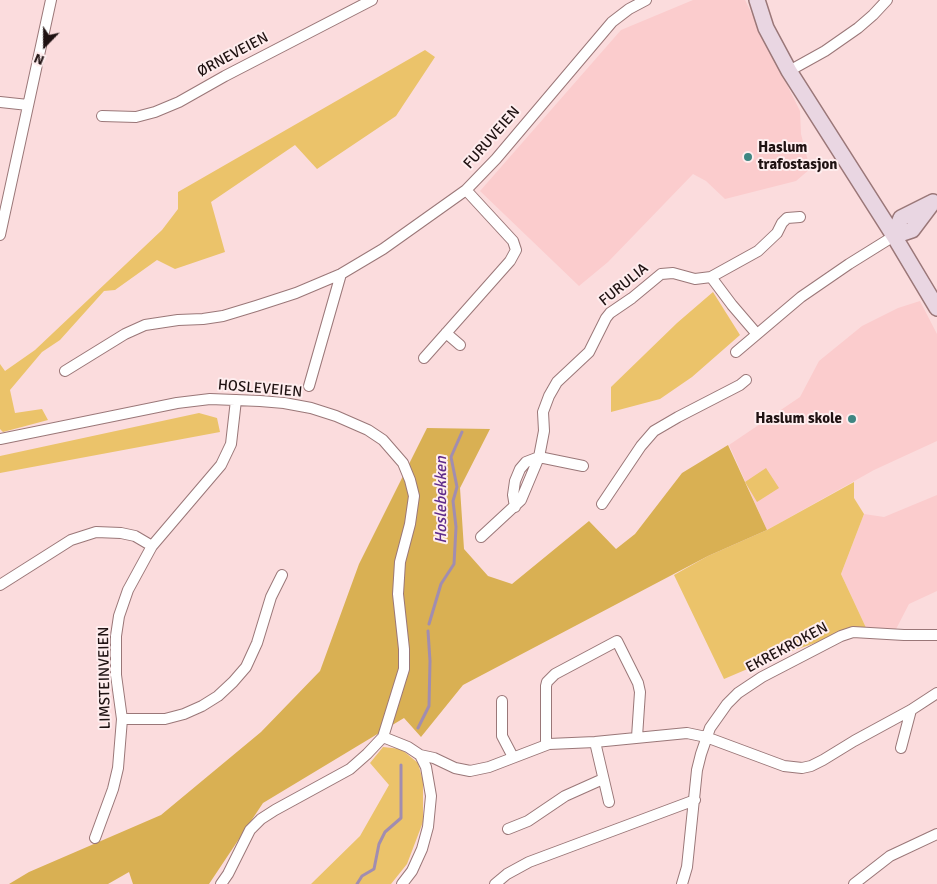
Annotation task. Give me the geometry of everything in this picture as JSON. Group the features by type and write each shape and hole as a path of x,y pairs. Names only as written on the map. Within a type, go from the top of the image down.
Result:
{"main road":[{"path":"757,0 766,28 790,71 937,308"},
{"path":"894,236 912,230 935,200"}],"street":[{"path":"0,235 50,0"},
{"name":"ØRNEVEIEN","path":"102,116 136,117 155,112 179,102 372,0"},
{"name":"FURUVEIEN","path":"65,371 125,334 145,325 223,316 296,293 341,274 383,249 466,190 496,159 612,22 646,0"},
{"path":"790,71 825,51 858,28 887,0"},
{"path":"0,102 28,105"},
{"path":"424,358 510,261 516,250 514,241 466,190"},
{"path":"756,333 711,278 758,251 777,233 782,223 788,218 800,217"},
{"path":"736,352 756,333 801,297 894,236"},
{"name":"FURULIA","path":"481,537 521,500 539,457 544,431 543,412 548,396 557,382 589,352 610,313 661,274 673,273 695,279 711,278"},
{"path":"309,386 341,274"},
{"path":"446,333 460,345"},
{"path":"602,504 641,446 654,431 746,380"},
{"name":"HOSLEVEIEN","path":"0,439 177,402 210,399 236,400 284,403 311,408 336,416 368,430 383,440 403,463 414,496 412,518 400,562 398,594 404,649 404,669 383,737 350,768 261,819 250,830 221,884"},
{"name":"LIMSTEINVEIEN","path":"95,838 113,789 118,768 122,720 116,675 116,636 119,616 128,590 152,546 220,465 231,444 236,400"},
{"path":"515,507 513,495 515,481 520,469 526,462 539,457 583,466"},
{"path":"0,585 71,540 96,532 121,532 135,536 152,546"},
{"path":"122,720 165,719 184,714 218,696 234,682 246,666 257,643 272,597 282,575"},
{"name":"EKREKROKEN","path":"682,884 687,868 697,770 706,737 717,717 738,693 762,677 826,642 853,632 937,635"},
{"path":"546,744 547,682 555,674 617,641 638,683 640,692 637,737"},
{"path":"383,737 408,747 420,755 470,771 490,767 546,744 596,742 687,733 706,737 784,766 802,768 823,760 937,693"},
{"path":"502,701 502,736 513,756"},
{"path":"900,748 911,710"},
{"path":"596,742 609,802"},
{"path":"402,884 412,871 422,849 431,810 428,776 420,755"},
{"path":"508,829 528,821 565,796 603,779"},
{"path":"495,884 507,874 529,862 695,800"},
{"path":"854,884 890,856 937,834"}],"shaded area":[{"path":"693,0 745,0 800,111 801,134 810,169 796,181 725,199 706,181 693,174 608,262 579,286 480,191 621,30"},
{"path":"425,50 435,57 396,116 317,169 295,145 211,202 225,252 175,269 157,260 115,290 104,291 60,340 42,352 10,390 15,413 42,409 48,420 3,432 0,429 0,364 5,371 35,350 162,230 178,209 178,192"},
{"path":"713,292 740,335 692,377 660,399 611,412 611,387 677,323"},
{"name":"Haslum skole","path":"920,301 937,334 937,441 874,470 767,530 729,445 800,397 819,361 862,326 898,308"},
{"path":"199,413 217,418 220,432 0,473 0,456"},
{"path":"427,428 490,429 460,488 464,549 488,576 512,584 589,521 616,549 635,534 682,473 728,445 767,530 708,556 463,685 421,737 404,718 263,803 209,884 133,884 129,872 108,884 9,884 29,872 161,815 261,732 320,671 359,564"},
{"path":"766,468 779,488 757,502 745,482"},
{"path":"854,482 854,498 864,514 841,574 868,632 838,635 778,656 724,679 674,575 708,556 767,530"},
{"path":"937,495 937,591 909,604 894,633 868,632 841,574 864,514 884,517"},
{"path":"383,747 401,749 418,763 423,781 423,822 407,864 391,884 311,884 360,836 389,785 370,763"}],"waterway":[{"name":"Hoslebekken","path":"429,624 441,584 454,564 456,527 453,501 457,487 451,457 462,432"},
{"name":"Hoslebekken","path":"418,728 429,706 430,661 428,631"},
{"name":"Hoslebekken","path":"357,884 362,876 374,869 379,844 385,832 401,818 401,765"}],"place":[{"name":"Haslum trafostasjon","path":"748,157"},
{"name":"Haslum skole","path":"852,419"}]}
